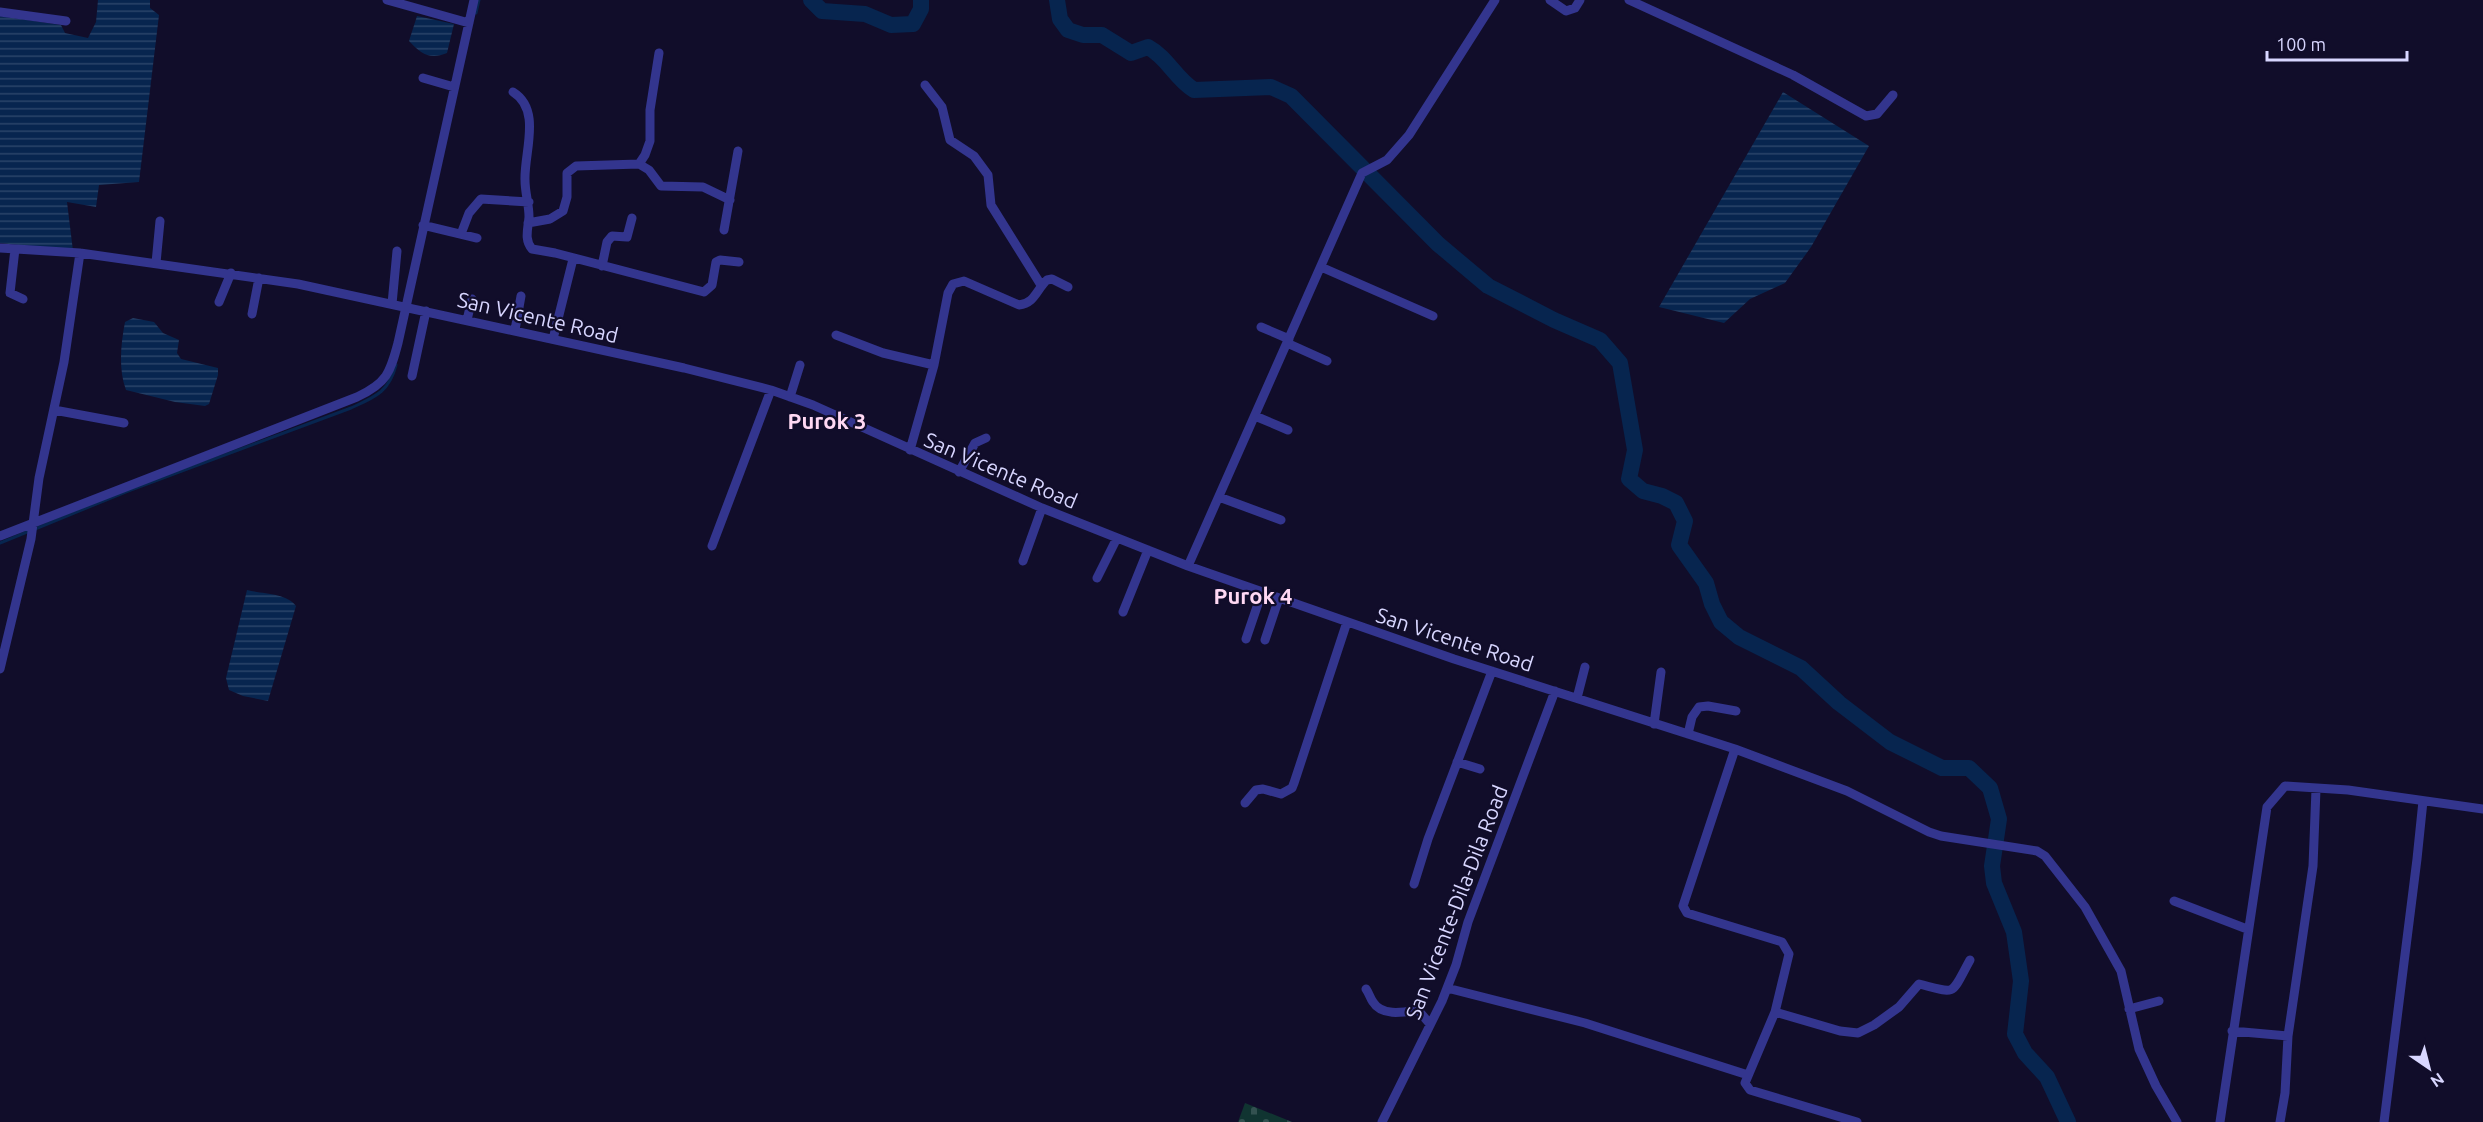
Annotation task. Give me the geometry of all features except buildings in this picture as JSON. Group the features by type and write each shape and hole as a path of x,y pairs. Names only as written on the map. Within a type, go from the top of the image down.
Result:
{"street":[{"path":"387,0 408,3 469,23"},
{"path":"0,536 368,393 384,380 391,369 474,0"},
{"path":"1188,566 1362,174 1387,160 1409,135 1495,0"},
{"path":"1550,0 1566,11 1575,8 1580,0"},
{"path":"1629,0 1793,75 1866,116 1877,114 1893,95"},
{"path":"0,12 66,21"},
{"path":"639,164 650,141 650,110 659,53"},
{"path":"423,78 454,87"},
{"path":"925,85 942,107 950,140 974,156 988,175 991,205 1041,285"},
{"path":"513,92 523,100 530,129 525,180 529,202 527,241 532,249 704,292 711,287 716,262 720,260 739,262"},
{"path":"724,230 738,151"},
{"path":"528,223 550,219 563,211 567,197 567,173 574,166 639,164 649,170 661,186 703,187 730,200"},
{"path":"461,234 469,213 481,199 529,202"},
{"path":"602,266 608,239 612,236 627,237 632,218"},
{"path":"156,263 160,221"},
{"path":"423,225 477,238"},
{"name":"San Vicente Road","path":"0,248 80,253 259,278 515,330 771,390 813,405 1042,508 1188,566 1492,671 1735,749 1847,791 1929,832 2037,851 2045,856 2085,907 2121,971 2139,1049 2156,1086 2177,1122"},
{"path":"15,249 10,293 14,297 23,299"},
{"path":"392,304 397,251"},
{"path":"0,669 31,539 31,524 54,410 80,253"},
{"path":"553,339 573,259"},
{"path":"1320,267 1433,316"},
{"path":"219,302 231,273"},
{"path":"252,314 259,278"},
{"path":"910,450 934,365 948,293 953,284 964,281 1019,305 1034,297 1041,285 1052,279 1068,287"},
{"path":"515,330 521,296"},
{"path":"467,320 472,299"},
{"path":"412,376 426,311"},
{"path":"1261,327 1327,361"},
{"path":"836,335 883,353 934,365"},
{"path":"790,397 800,365"},
{"path":"712,546 771,390"},
{"path":"54,410 124,423"},
{"path":"1255,416 1288,430"},
{"path":"959,472 974,444 986,438"},
{"path":"1219,497 1281,520"},
{"path":"1023,561 1042,508"},
{"path":"1097,578 1117,538"},
{"path":"1123,612 1148,550"},
{"path":"1246,639 1262,592"},
{"path":"1265,640 1280,598"},
{"path":"1245,803 1256,790 1263,789 1281,794 1292,788 1347,622"},
{"path":"1577,698 1585,667"},
{"path":"1414,884 1492,671"},
{"path":"1654,724 1661,672"},
{"name":"San Vicente-Dila-Dila Road","path":"1382,1122 1447,988 1468,922 1555,691"},
{"path":"1688,734 1692,717 1699,707 1708,706 1736,711"},
{"path":"1735,749 1683,906 1687,913 1782,942 1789,954 1775,1012 1745,1083 1750,1090 1857,1122"},
{"path":"1457,762 1480,769"},
{"path":"2220,1122 2267,807 2285,786 2348,790 2483,810"},
{"path":"2280,1122 2288,1058 2288,1036 2313,866 2316,789"},
{"path":"2384,1122 2418,859 2423,801"},
{"path":"2174,901 2247,929"},
{"path":"1775,1012 1840,1031 1858,1033 1874,1025 1899,1007 1919,984 1945,992 1950,991 1955,987 1970,960"},
{"path":"1447,988 1585,1023 1748,1075"},
{"path":"1366,989 1373,1003 1381,1009 1403,1014 1418,1010 1430,1024"},
{"path":"2129,1009 2159,1001"},
{"path":"2232,1031 2288,1036"}],"green space":[{"path":"1245,1103 1292,1122 1238,1122"}],"water":[{"path":"98,0 150,0 150,8 159,15 139,182 99,185 96,207 67,202 73,251 0,243 0,16 61,25 65,33 88,38 96,22"},
{"path":"417,16 454,24 447,53 431,56 409,41"},
{"path":"1783,92 1869,146 1811,247 1785,283 1750,299 1724,323 1659,307"},
{"path":"133,318 154,322 163,333 179,340 177,353 181,359 218,368 209,404 205,406 175,402 126,390 121,365 121,347 125,322"},
{"path":"247,590 280,596 296,606 268,701 243,696 229,690 226,678"}],"waterway":[{"path":"476,13 479,0"},
{"path":"811,0 822,11 865,14 891,25 913,24 921,9 921,0"},
{"path":"1057,0 1060,19 1068,30 1083,35 1102,35 1131,53 1148,47 1194,90 1271,87 1291,96 1438,244 1488,286 1554,320 1600,340 1620,363 1635,450 1629,479 1643,491 1676,503 1685,521 1679,545 1706,583 1712,604 1721,622 1739,637 1801,668 1839,703 1890,742 1942,768 1969,768 1990,788 1999,819 1992,866 1994,883 2014,932 2021,981 2015,1034 2025,1053 2047,1077 2068,1122"},
{"path":"35,529 128,491 351,408 385,388 396,365"},
{"path":"0,543 27,532"}],"district":[{"name":"Purok 3","path":"827,420"},
{"name":"Purok 4","path":"1253,595"}]}
